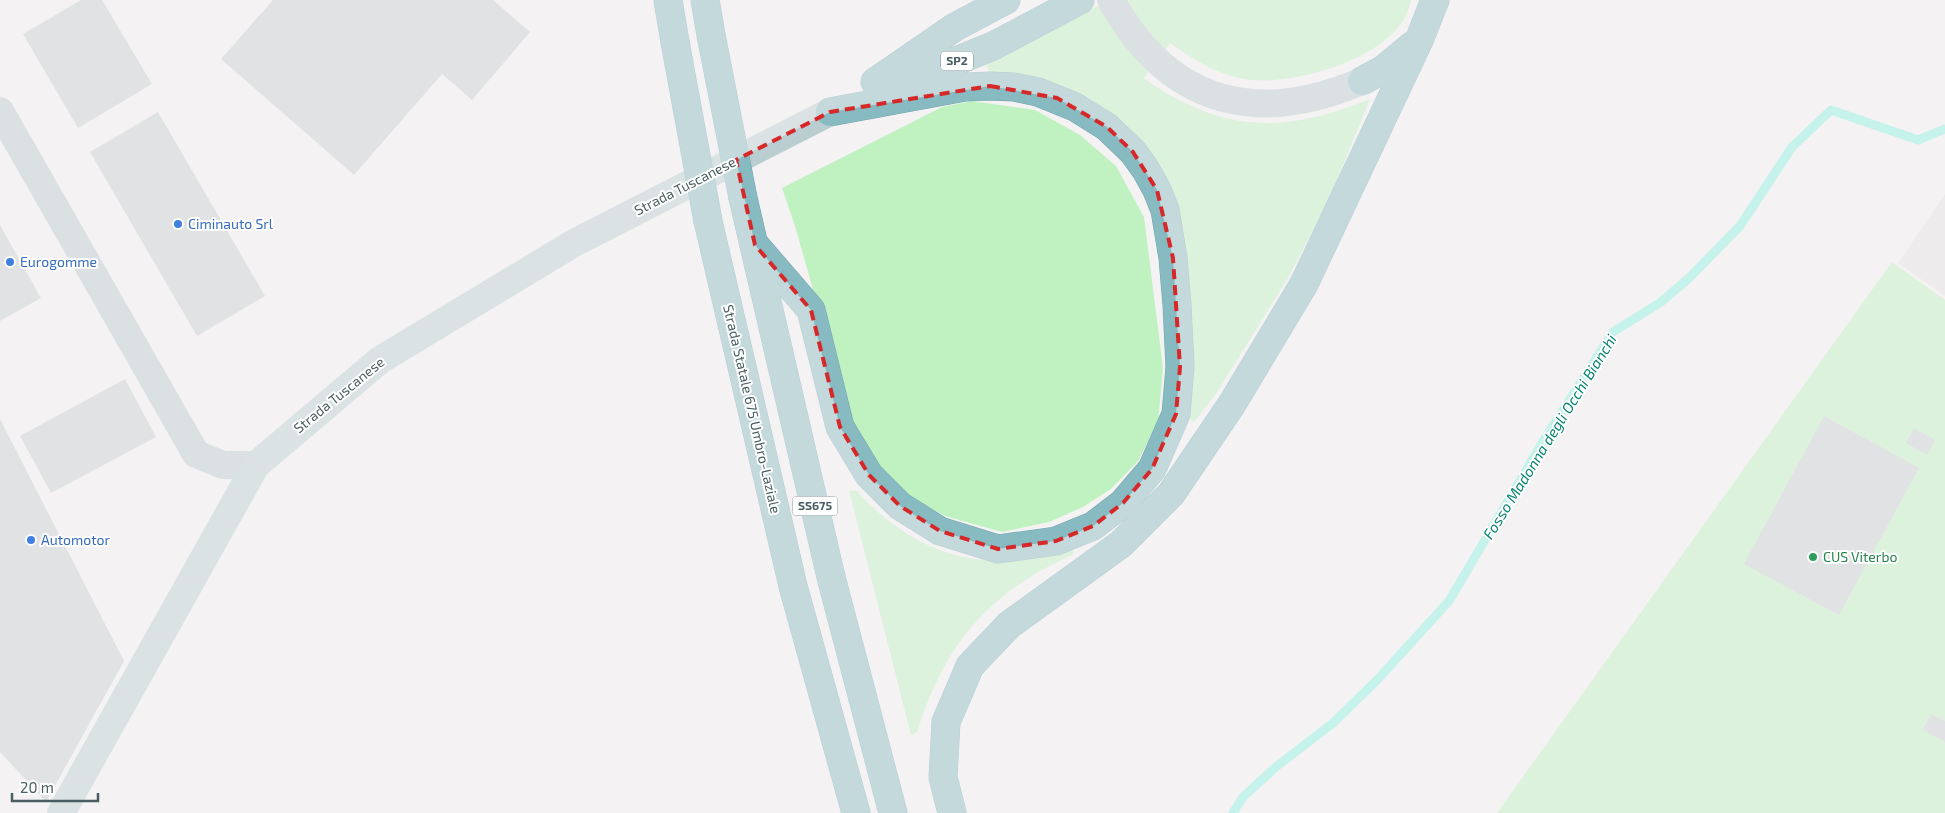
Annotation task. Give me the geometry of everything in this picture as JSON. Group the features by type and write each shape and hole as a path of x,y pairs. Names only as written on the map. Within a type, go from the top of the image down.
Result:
{"highway":[{"name":"Strada Statale 675 Umbro-Laziale","path":"668,0 708,221 793,586 856,813"},
{"name":"SS675","path":"705,0 744,198 830,576 893,813"},
{"name":"Strada Tuscanese","path":"830,112 955,27 1006,0"},
{"name":"Strada Tuscanese","path":"830,112 994,46 1080,0"},
{"path":"952,813 943,777 946,722 970,666 1009,625 1121,544 1171,494 1232,404 1304,284 1420,38 1435,0"},
{"path":"1362,81 1384,69 1404,54 1420,38"},
{"path":"755,245 811,310 840,427 869,475 900,506 940,531 998,549 1056,541 1093,526 1123,503 1152,469 1176,414 1180,367 1177,305 1173,258 1165,210 1146,170 1133,152 1107,127 1075,107 1038,92 1014,87 966,87 830,112"}],"main road":[{"name":"Strada Tuscanese","path":"60,813 256,465 380,360 574,243 830,112"}],"street":[{"path":"1111,0 1130,33 1163,67 1181,80 1222,98 1260,105 1278,104 1319,97 1362,81"},
{"path":"0,111 196,454 223,465 256,465"}],"highlighted area":[{"path":"990,86 1057,98 1107,127 1133,152 1157,190 1173,258 1180,367 1176,414 1152,469 1123,503 1093,526 1056,541 998,549 940,531 900,506 869,475 840,427 811,310 755,245 736,160 830,112"}],"shaded area":[{"path":"1945,194 1945,296 1898,263"}],"green space":[{"path":"1109,0 1411,0 1403,21 1391,35 1374,48 1354,59 1331,68 1284,79 1244,79 1214,70 1170,43 1144,78 1190,105 1213,114 1258,123 1302,120 1347,108 1370,99 1330,197 1288,278 1216,394 1194,422 1189,417 1143,143 1110,113 1071,90 1043,80 990,73 986,65"},
{"path":"972,101 1035,110 1080,135 1116,166 1144,217 1163,368 1158,422 1138,461 1111,489 1083,507 1049,522 1002,532 945,516 909,496 879,468 851,424 795,226 782,188 942,107"},
{"name":"CUS Viterbo","path":"1892,262 1945,300 1945,813 1497,813"},
{"path":"856,490 884,517 900,529 934,548 952,554 994,560 1071,547 1074,554 1018,585 994,604 974,624 941,672 928,700 917,732 911,735 849,491"}],"building":[{"path":"81,0 102,0 152,84 78,128 23,34"},
{"path":"273,0 493,0 530,32 472,100 442,74 354,175 221,59"},
{"name":"Ciminauto Srl","path":"158,112 265,296 197,336 90,152"},
{"name":"Eurogomme","path":"0,225 41,298 0,321"},
{"path":"125,379 156,437 51,493 20,436"},
{"path":"1824,416 1919,468 1839,615 1744,564"},
{"name":"Automotor","path":"0,419 124,661 46,802 0,752"},
{"path":"1914,428 1935,440 1927,455 1906,443"},
{"path":"1931,714 1945,721 1945,742 1923,730"}],"waterway":[{"name":"Fosso Madonna degli Occhi Bianchi","path":"1233,813 1243,797 1277,766 1333,723 1378,679 1449,601 1544,440 1613,332 1661,302 1689,278 1740,226 1792,147 1831,110 1918,140 1945,129"}],"place":[{"name":"Ciminauto Srl","path":"178,224"},
{"name":"Eurogomme","path":"10,262"},
{"name":"Automotor","path":"31,540"},
{"name":"CUS Viterbo","path":"1813,557"}]}
